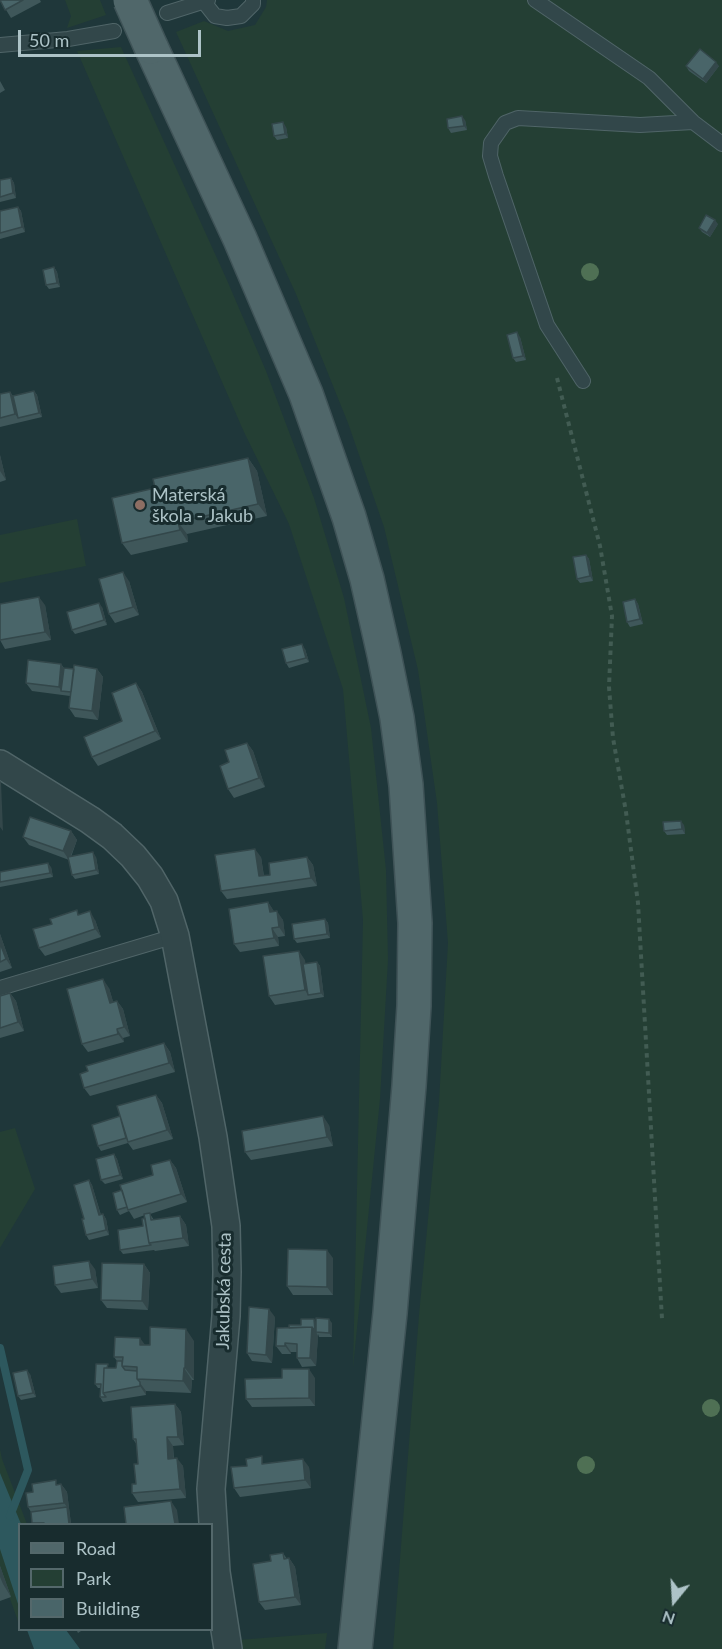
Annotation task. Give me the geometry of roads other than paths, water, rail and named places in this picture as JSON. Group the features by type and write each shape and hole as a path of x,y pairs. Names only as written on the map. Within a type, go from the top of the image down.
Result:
{"main road":[{"path":"130,0 266,299 306,394 331,464 369,590 395,708 406,785 415,923 410,1075 390,1314 355,1649"}],"street":[{"name":"Jakubská cesta","path":"0,764 90,820 112,836 133,856 150,877 164,901 175,936 213,1137 226,1226 226,1316 211,1489 216,1572 228,1649"}],"lane":[{"path":"167,13 206,1 215,16 227,18 241,16 253,4 253,0"},
{"path":"535,0 650,78 693,122 722,144"},
{"path":"0,45 68,39 114,31"},
{"path":"583,381 547,325 496,176 490,156 491,143 505,123 518,118 640,124 693,122"},
{"path":"0,988 175,936"}],"water":[{"path":"0,1473 21,1523 18,1523 18,1604 0,1549"},
{"path":"27,1631 67,1631 80,1649 34,1649"}],"waterway":[{"path":"0,1348 28,1470 10,1516"}],"place":[{"name":"Materská škola - Jakub","path":"140,505"}]}
